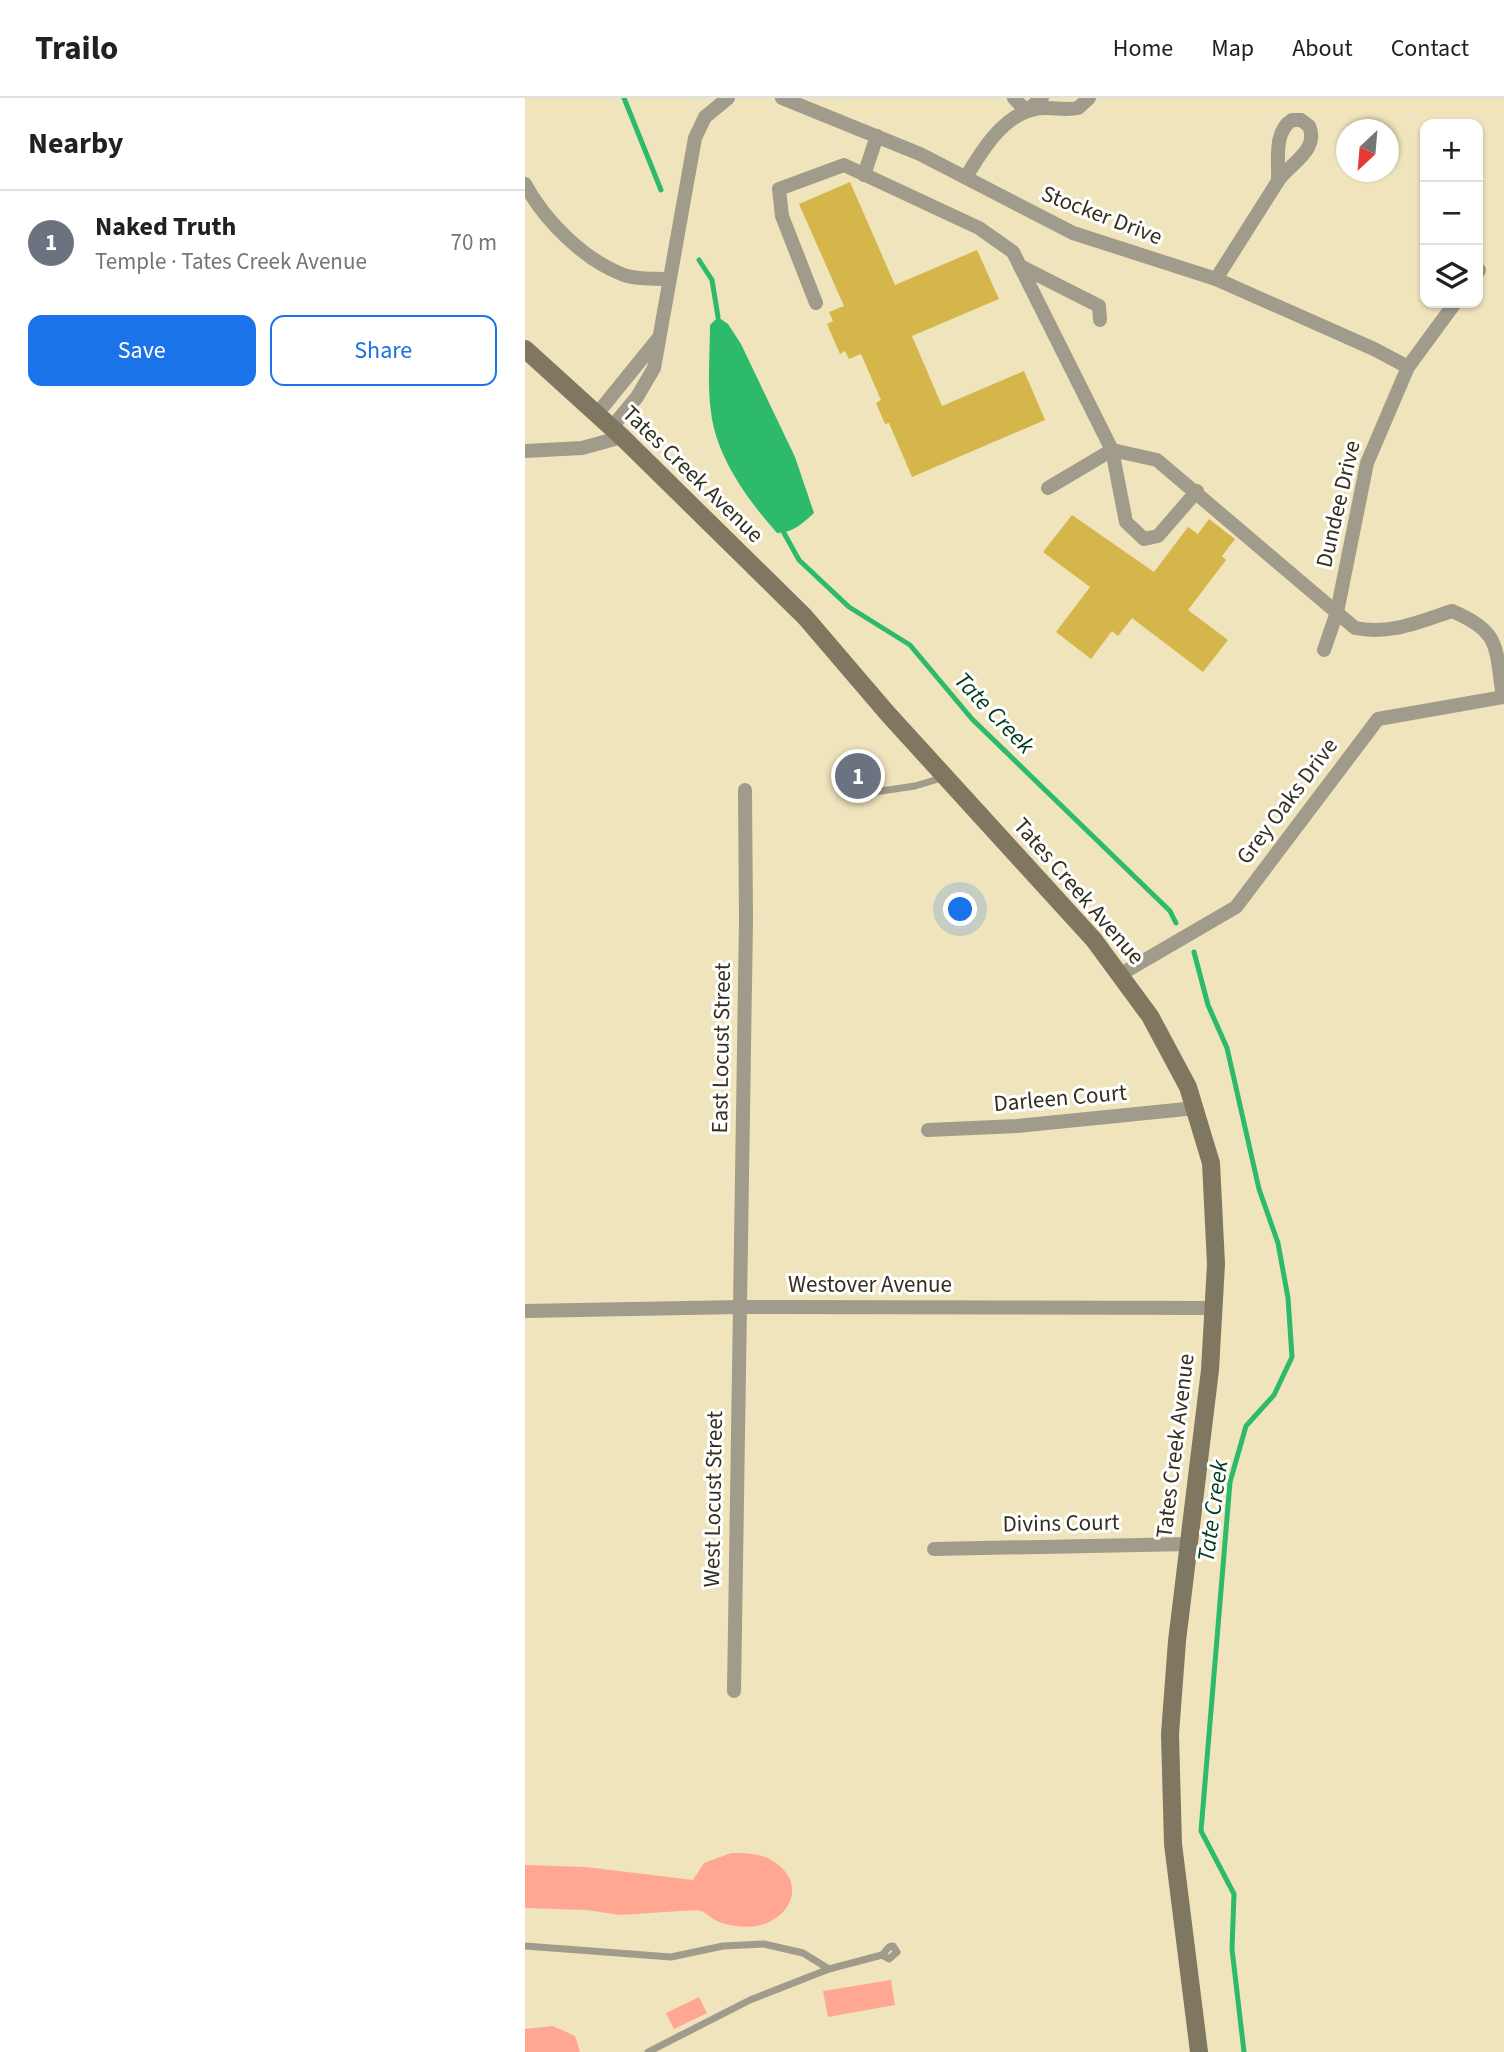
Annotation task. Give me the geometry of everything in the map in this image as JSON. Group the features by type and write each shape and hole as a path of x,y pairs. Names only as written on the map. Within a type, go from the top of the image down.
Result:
{"main road":[{"name":"Tates Creek Avenue","path":"525,349 617,432 805,617 1094,940 1121,974 1170,1051 1196,1108 1211,1163 1215,1203 1215,1308 1174,1676 1170,1769 1173,1844 1199,2052"}],"street":[{"path":"525,452 582,448 617,432 649,378 658,356 667,279 695,138 705,117 728,98"},
{"name":"Stocker Drive","path":"782,98 877,136 966,177 1073,233 1216,279 1374,349 1408,368"},
{"path":"1014,98 1026,111"},
{"path":"966,177 990,141 1014,118 1042,98"},
{"path":"1026,111 1040,108 1073,109 1083,106 1089,98"},
{"path":"864,175 877,136"},
{"path":"816,303 782,216 779,188 844,165 979,228 1013,252 1112,450 1126,522 1143,538 1159,536 1197,491"},
{"path":"1216,279 1278,181"},
{"path":"525,184 539,210 596,259 627,276 667,279"},
{"path":"1020,266 1099,306 1100,320"},
{"name":"Dundee Drive","path":"1324,650 1337,612 1367,463 1408,368 1451,308"},
{"path":"597,414 643,361 659,336"},
{"path":"1048,488 1112,450 1157,460 1197,491 1355,628 1376,632 1400,629 1452,611 1475,621 1493,638 1503,697"},
{"name":"Grey Oaks Drive","path":"1121,974 1236,907 1378,719 1503,697"},
{"name":"East Locust Street","path":"739,1307 746,920 745,790"},
{"name":"Darleen Court","path":"928,1130 1017,1126 1196,1108"},
{"name":"Westover Avenue","path":"525,1311 739,1307 1215,1308"},
{"name":"West Locust Street","path":"734,1692 739,1307"},
{"name":"Divins Court","path":"934,1549 1189,1544"}],"lane":[{"path":"861,794 915,786 946,777"},
{"path":"525,1946 671,1957 723,1945 764,1944 803,1953 829,1969"},
{"path":"648,2052 750,2000 829,1969 882,1955"}],"shaded area":[{"path":"718,317 728,324 741,344 795,457 814,513 788,531 777,533 766,520 735,477 719,445 711,412 709,380 710,325"},
{"path":"731,1853 763,1856 784,1870 790,1879 791,1899 779,1916 769,1922 747,1927 725,1924 696,1910 620,1915 587,1910 525,1908 525,1865 586,1867 693,1880 704,1863"},
{"path":"891,1980 895,2005 828,2017 823,1991"},
{"path":"699,1997 707,2013 674,2029 666,2013"},
{"path":"553,2026 575,2036 580,2052 525,2052 525,2029"}],"building":[{"path":"850,182 895,285 977,250 999,299 912,336 942,406 1024,371 1045,420 912,477 889,423 885,424 876,403 881,400 861,354 849,359 845,351 840,354 827,324 833,321 829,312 844,306 799,204"},
{"path":"1072,515 1154,572 1188,527 1198,534 1209,519 1235,539 1222,556 1226,560 1188,610 1228,640 1203,672 1132,618 1118,636 1112,631 1091,659 1056,632 1090,587 1043,552"}],"waterway":[{"name":"Tate Creek","path":"624,98 661,190"},
{"name":"Tate Creek","path":"699,260 712,280 718,317"},
{"name":"Tate Creek","path":"784,533 799,560 849,607 910,645 972,719 1170,911 1176,923"},
{"name":"Tate Creek","path":"1194,952 1208,1005 1227,1048 1259,1189 1278,1243 1288,1298 1292,1357 1274,1395 1246,1426 1230,1482 1201,1831 1234,1894 1232,1949 1244,2052"}],"place":[{"name":"Naked Truth","path":"858,776"}]}
